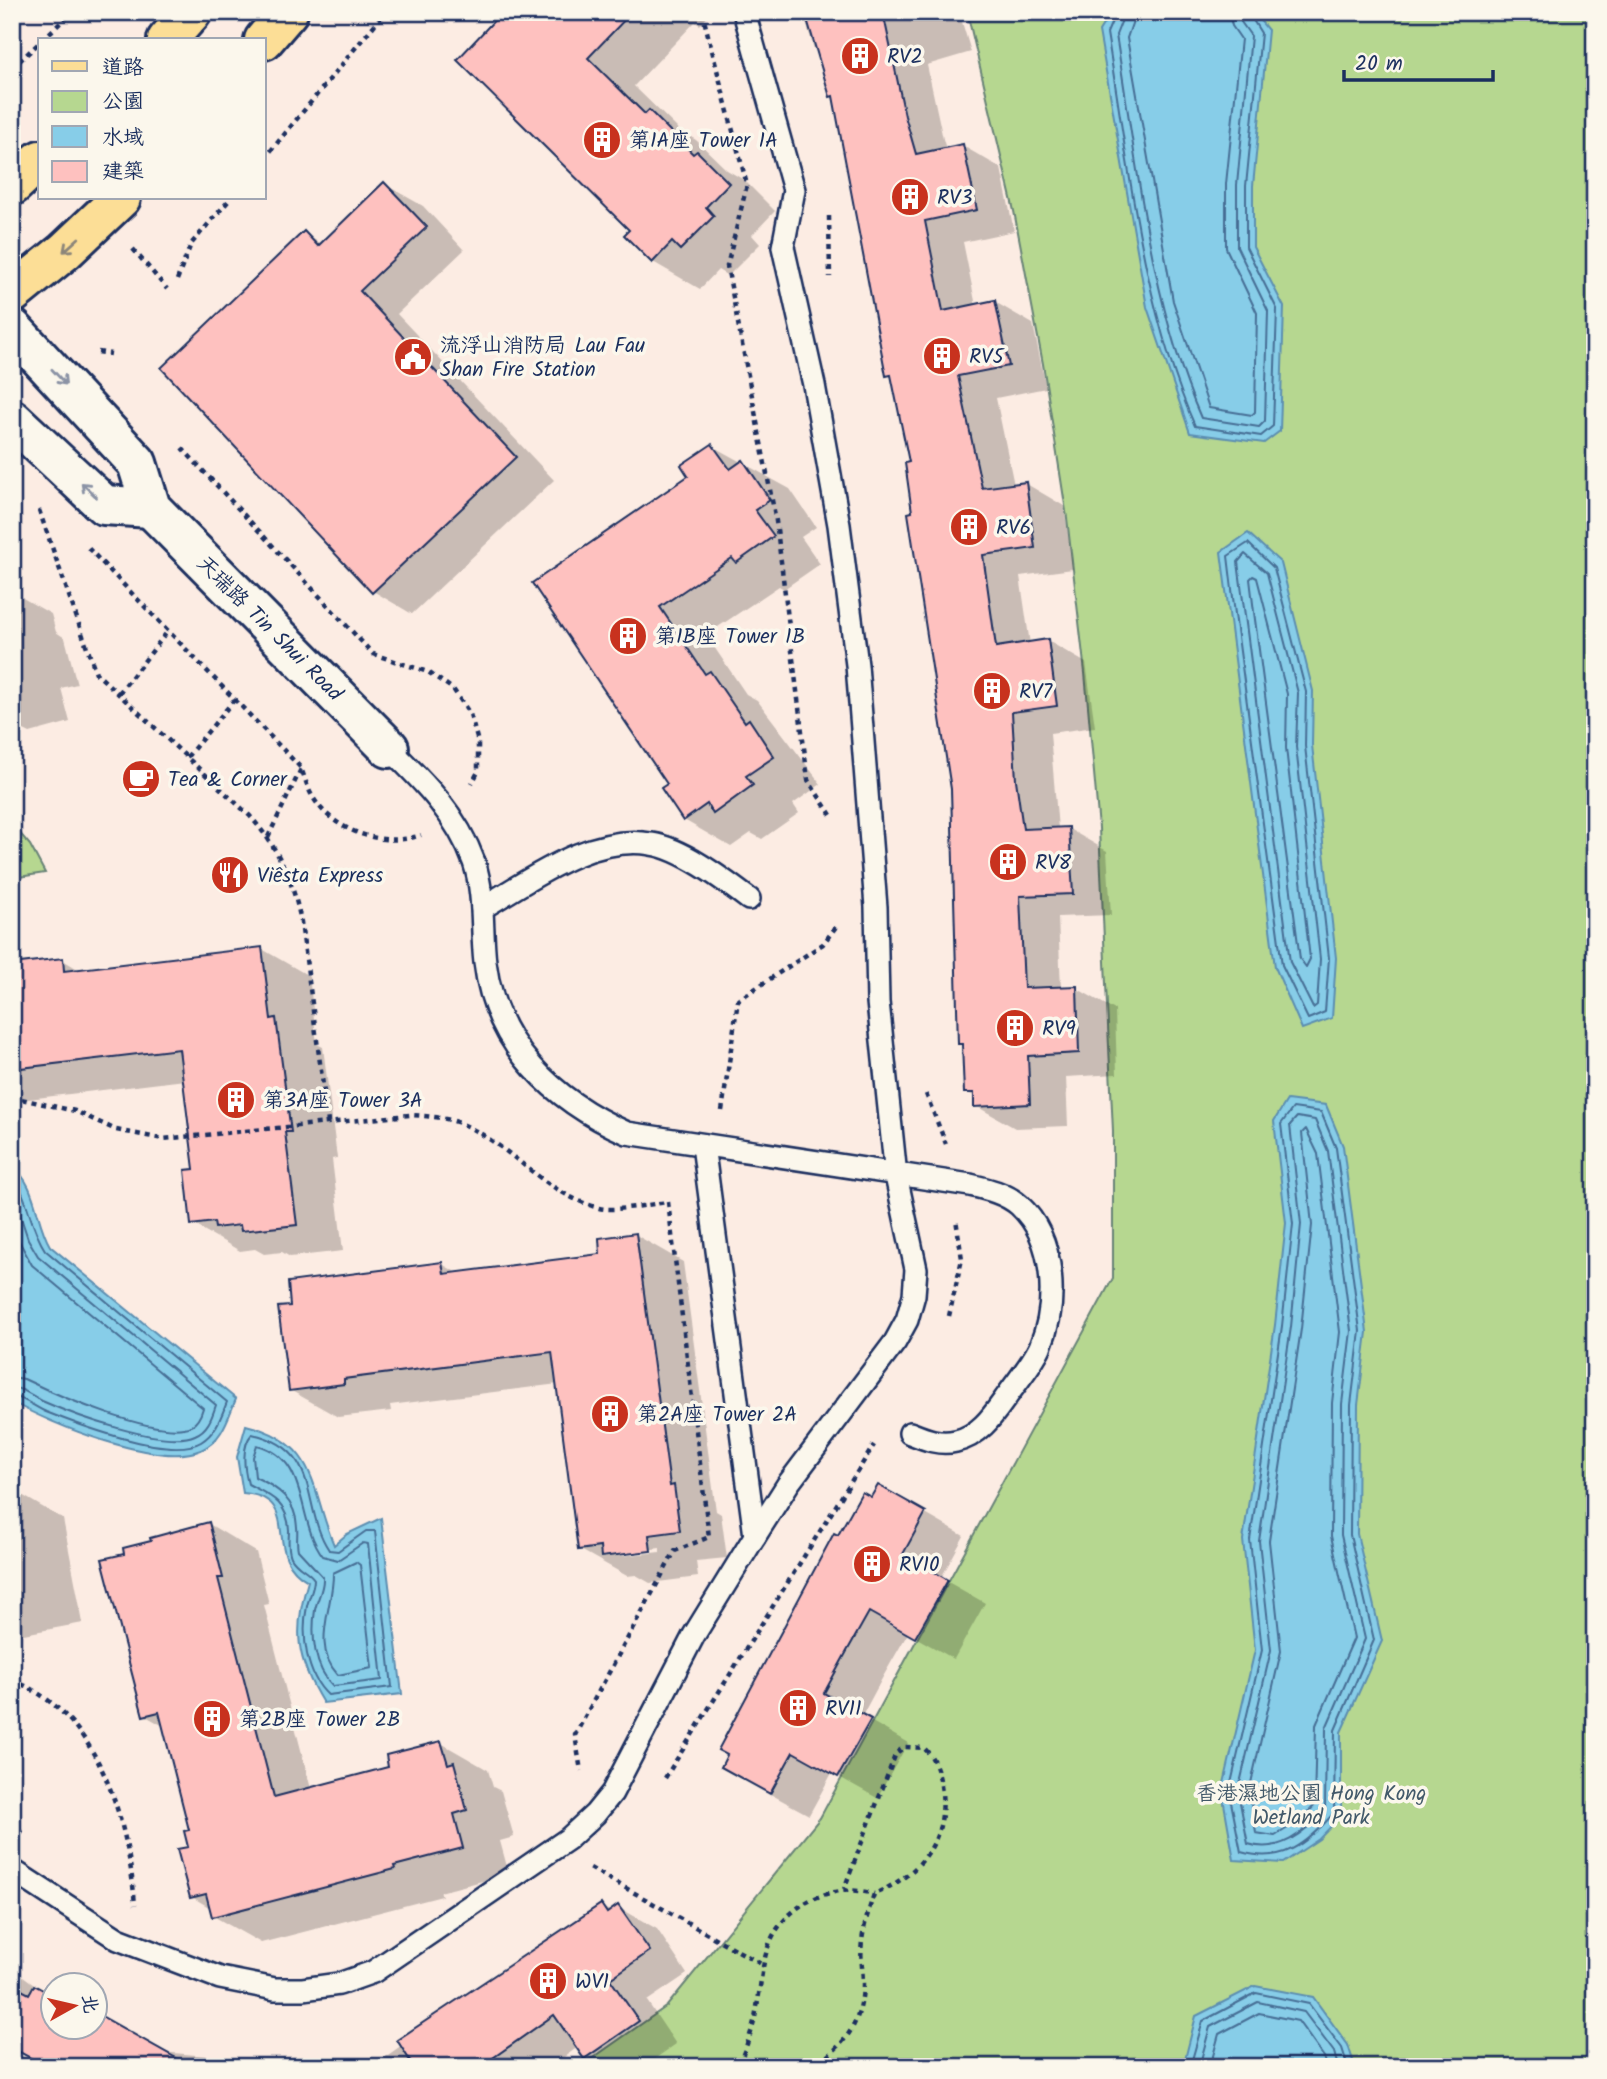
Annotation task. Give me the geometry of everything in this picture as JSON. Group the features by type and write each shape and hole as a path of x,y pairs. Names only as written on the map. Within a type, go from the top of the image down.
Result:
{"main road":[{"path":"169,38 192,12"},
{"path":"266,38 288,12"},
{"path":"12,186 38,162"},
{"path":"12,294 65,251 119,200"}],"street":[{"name":"天瑞路 Tin Shui Road","path":"12,328 137,463 151,508 389,748"},
{"path":"12,419 104,505 151,508"}],"lane":[{"path":"12,1870 118,1939 220,1978 275,1989 303,1989 339,1984 373,1972 568,1839 595,1814 612,1793 694,1635 755,1536 788,1484 895,1342 907,1320 914,1295 916,1269 896,1176 878,1003 876,908 858,666 839,525 816,398 783,247 794,190 744,12"},
{"path":"389,748 451,816 475,863 482,908 485,962 494,1000 509,1035 531,1068 559,1095 592,1118 627,1133 896,1176 970,1185 996,1192 1019,1206 1045,1250 1051,1275 1052,1300 1039,1348 980,1430 957,1441 933,1442 909,1433"},
{"path":"482,908 583,853 611,843 653,844 709,869 750,899"},
{"path":"703,1145 755,1536"}],"path":[{"path":"44,38 72,12"},
{"path":"266,157 385,12"},
{"path":"702,12 747,185 727,266 776,521 808,780 833,818"},
{"path":"12,68 38,44"},
{"path":"177,279 191,244 229,200"},
{"path":"81,542 301,768 314,799 330,816 366,836 409,839 432,831 451,816 478,772 478,742 470,714 453,689 428,673 373,654 175,440"},
{"path":"38,505 96,673 268,836 295,891 328,1122"},
{"path":"119,693 168,631"},
{"path":"187,757 234,700"},
{"path":"268,836 301,768"},
{"path":"473,782 479,791"},
{"path":"710,1109 723,1111 738,1000 823,944 833,934 839,916"},
{"path":"12,1097 75,1111 116,1130 163,1139 410,1115 434,1117 457,1122 477,1132 546,1185 601,1209 668,1202 709,1536 675,1551 575,1735 581,1770 574,1780"},
{"path":"12,1681 34,1689 55,1704 82,1737 103,1773 121,1816 131,1860 135,1905"},
{"path":"739,2064 756,2015 763,1965 771,1941 794,1913 825,1893 844,1889 874,1894 898,1884 917,1868 932,1848 941,1825 942,1793 935,1762 924,1748 916,1745 905,1747 896,1753 844,1889"},
{"path":"12,1826 35,1840"},
{"path":"590,1868 763,1965"},
{"path":"810,2067 836,2049 855,2024 861,2004 862,1940 874,1894"},
{"path":"124,1898 147,1910"},
{"path":"726,2067 739,2064 748,2067"}],"green space":[{"name":"香港濕地公園 Hong Kong Wetland Park","path":"967,12 1595,12 1595,2067 580,2067 667,2006 820,1818 1113,1278 1113,1131 1099,828 1085,673 1067,518 1043,364 1014,211"},
{"path":"12,824 30,845 45,873 12,878"}],"water":[{"path":"1111,12 1253,12 1268,30 1253,186 1253,247 1284,307 1280,431 1264,443 1190,433 1147,307 1099,31"},
{"path":"1248,533 1281,563 1313,691 1312,745 1336,958 1332,1018 1302,1029 1275,967 1221,552"},
{"path":"1287,1100 1326,1105 1343,1146 1367,1332 1358,1405 1357,1534 1382,1641 1341,1732 1341,1816 1319,1839 1283,1863 1234,1860 1222,1792 1255,1650 1243,1540 1275,1325 1286,1223 1274,1121"},
{"path":"12,1166 31,1193 50,1246 236,1399 219,1435 208,1446 182,1454 133,1449 78,1432 12,1402"},
{"path":"246,1425 270,1433 287,1443 300,1456 315,1487 334,1545 347,1534 381,1518 402,1694 323,1703 307,1672 300,1644 300,1615 308,1581 294,1570 286,1557 278,1516 273,1505 262,1497 243,1493 237,1457"},
{"path":"1255,1986 1313,1997 1348,2045 1355,2067 1183,2067 1196,2016"}],"building":[{"name":"第1A座 Tower 1A","path":"502,12 632,12 588,58 645,114 649,110 693,154 697,151 729,183 706,207 714,216 680,250 672,242 652,263 624,235 629,230 457,60"},
{"path":"830,12 883,12 905,116 916,154 963,144 977,210 925,221 943,311 995,300 1009,366 958,376 982,488 1026,482 1035,548 983,555 996,647 1048,639 1057,706 1012,712 1016,780 1023,829 1069,827 1073,894 1020,896 1024,988 1077,986 1079,1053 1028,1056 1030,1104 974,1107 974,1093 964,1093 962,1044 958,1044 951,789 908,513 912,512 905,463 909,462 891,375 886,376 833,96 830,97 807,19"},
{"path":"384,182 427,227 360,291 516,457 372,593 161,368 304,231 318,246"},
{"name":"第1B座 Tower 1B","path":"712,444 730,469 743,460 770,500 755,510 774,536 736,563 732,558 660,607 705,674 710,671 745,722 749,719 774,757 746,776 753,785 713,814 707,804 683,821 661,788 667,784 532,583 688,476 681,465"},
{"name":"第3A座 Tower 3A","path":"262,947 271,1019 276,1018 291,1132 285,1132 297,1225 241,1231 240,1225 215,1228 214,1222 191,1225 185,1170 194,1169 179,1049 12,1069 12,964 63,958 64,971"},
{"name":"第2A座 Tower 2A","path":"636,1233 670,1486 674,1485 680,1531 649,1535 651,1551 601,1557 600,1547 578,1550 552,1352 344,1379 344,1384 289,1391 278,1307 290,1306 288,1282 442,1262 444,1274 600,1254 599,1238"},
{"path":"878,1485 926,1512 903,1554 948,1580 915,1638 869,1612 846,1653 824,1693 871,1719 838,1777 793,1752 770,1794 721,1767 727,1755 718,1750 834,1533 838,1535 862,1492 871,1497"},
{"name":"第2B座 Tower 2B","path":"209,1522 223,1578 218,1578 274,1797 388,1767 386,1755 441,1741 448,1764 454,1762 467,1810 454,1814 463,1848 394,1866 395,1869 212,1917 206,1894 190,1898 177,1849 188,1847 184,1831 189,1830 159,1712 143,1716 102,1559 124,1554 123,1548 151,1541 150,1538"},
{"name":"WV1","path":"601,1904 607,1913 618,1905 650,1951 610,1979 639,2021 584,2059 554,2015 480,2067 414,2067 397,2040"},
{"path":"12,1985 29,1994 34,1985 38,1987 38,2040 108,2040 108,2020 192,2067 47,2067 12,2048"}],"place":[{"name":"RV2","path":"860,56"},
{"name":"第1A座 Tower 1A","path":"602,140"},
{"name":"RV3","path":"910,197"},
{"name":"RV5","path":"942,356"},
{"name":"流浮山消防局 Lau Fau Shan Fire Station","path":"413,357"},
{"name":"RV6","path":"969,527"},
{"name":"第1B座 Tower 1B","path":"628,636"},
{"name":"RV7","path":"992,691"},
{"name":"Tea & Corner","path":"141,779"},
{"name":"RV8","path":"1008,862"},
{"name":"Viêsta Express","path":"230,875"},
{"name":"RV9","path":"1015,1028"},
{"name":"第3A座 Tower 3A","path":"236,1100"},
{"name":"第2A座 Tower 2A","path":"610,1414"},
{"name":"RV10","path":"872,1564"},
{"name":"RV11","path":"798,1708"},
{"name":"第2B座 Tower 2B","path":"212,1719"},
{"name":"WV1","path":"548,1981"}]}
